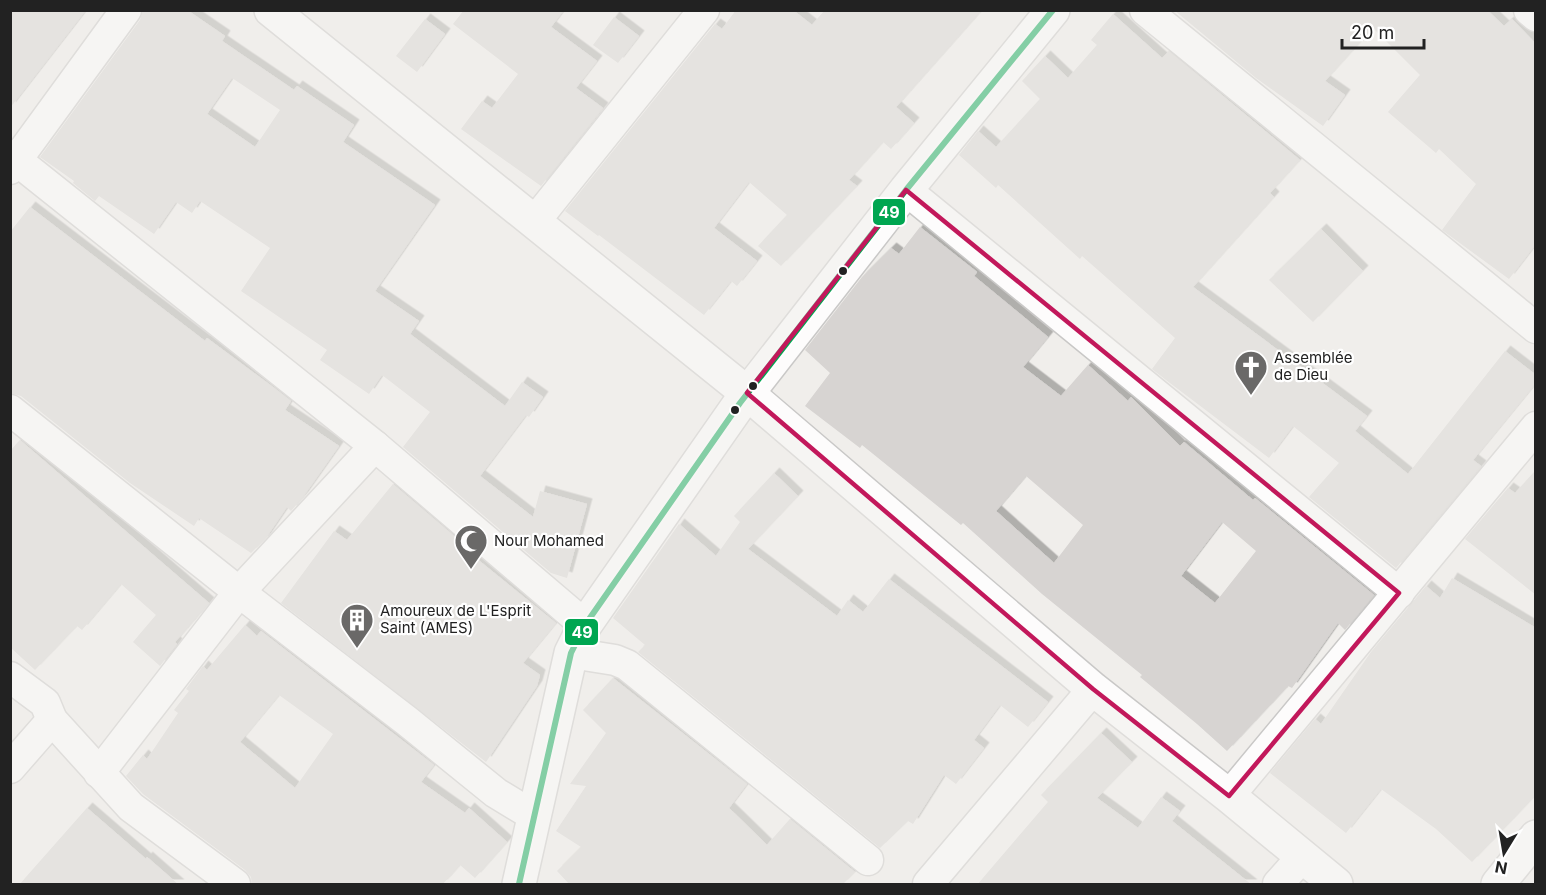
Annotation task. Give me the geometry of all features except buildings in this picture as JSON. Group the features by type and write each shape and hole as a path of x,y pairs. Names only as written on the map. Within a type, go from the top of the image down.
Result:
{"street":[{"path":"126,10 13,162 375,446 578,639 627,665 868,860"},
{"path":"271,10 747,393 1093,690 1229,796 1336,885"},
{"path":"535,221 704,10"},
{"path":"521,883 534,816 578,639 747,393 906,190 1053,10"},
{"path":"1145,10 1536,328"},
{"path":"1529,10 1536,16"},
{"path":"906,190 1399,593"},
{"path":"10,410 496,793 534,816"},
{"path":"1229,796 1536,427"},
{"path":"99,773 239,592 375,446"},
{"path":"10,677 45,703 52,720 131,807 235,885"},
{"path":"928,885 1093,690"},
{"path":"10,768 52,720"},
{"path":"1498,885 1536,837"},
{"path":"1278,885 1302,857"}],"highlighted area":[{"path":"906,190 1399,593 1229,796 1093,689 747,393"}],"transit line":[{"name":"49","path":"519,884 571,653 585,625 740,403 906,190 1053,10"}],"place":[{"name":"Assemblée de Dieu","path":"1251,396"},
{"name":"Nour Mohamed","path":"471,570"},
{"name":"Amoureux de L'Esprit Saint (AMES)","path":"357,649"}]}
